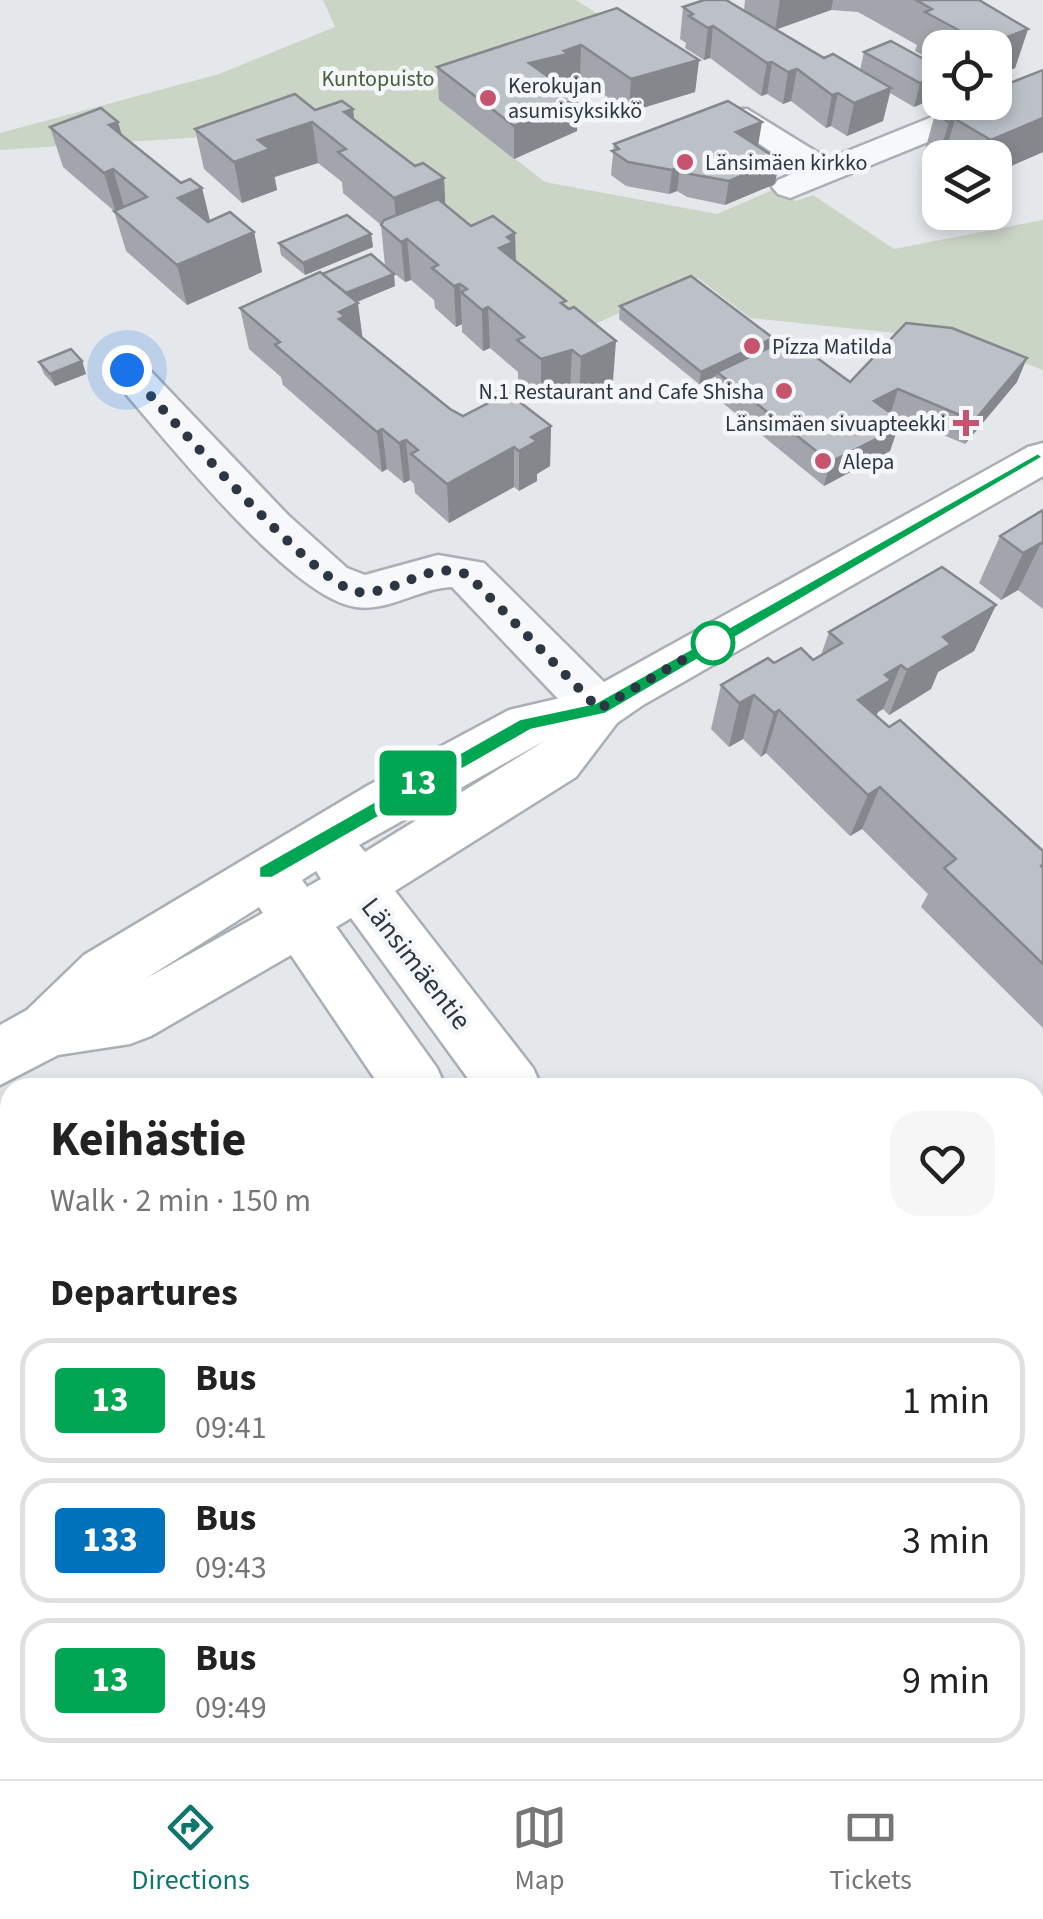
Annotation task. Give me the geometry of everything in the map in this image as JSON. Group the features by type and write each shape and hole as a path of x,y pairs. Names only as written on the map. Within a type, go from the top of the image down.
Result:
{"street":[{"path":"790,187 1043,84"},
{"path":"735,116 824,172"},
{"path":"127,370 303,555 339,587 359,592 381,590 442,570 468,575 599,709"},
{"path":"24,1043 104,973 323,838 526,724 599,709 1043,457"},
{"path":"24,1043 130,1016 299,921 558,762 599,709"},
{"name":"Länsimäentie","path":"323,838 504,1078"},
{"path":"266,872 409,1078"}],"green space":[{"name":"Kuntopuisto","path":"323,0 576,0 632,36 441,101 545,182 717,214 777,188 796,201 813,195 894,249 992,230 1012,230 1012,226 1043,220 1043,370 963,340 750,318 698,278 584,329 332,129 0,150 0,133 219,74 335,27"}],"building":[{"path":"704,0 726,0 824,58 833,54 891,88 854,103 838,93 832,95 797,69 788,72 767,63 713,26 708,28 689,16 693,14 683,7"},
{"path":"916,0 979,0 1028,29 1012,35 1012,30 958,30 925,12 932,9"},
{"path":"617,8 699,60 631,79 581,45 564,51 568,54 529,63 578,98 514,126 437,67"},
{"path":"891,41 922,58 922,82 920,83 864,52"},
{"path":"1043,70 1043,118 991,140 957,120 1012,120 1012,82"},
{"path":"295,94 315,110 342,101 353,109 344,112 415,166 423,163 444,178 394,198 338,152 346,149 312,122 258,140 270,149 234,162 195,129"},
{"path":"728,101 762,122 736,132 779,160 729,181 690,174 680,167 672,170 628,162 612,151 619,149 614,144"},
{"path":"101,108 118,122 109,125 181,183 190,179 202,188 178,198 208,222 230,212 254,232 177,265 114,211 147,197 113,169 104,173 50,127"},
{"path":"438,199 471,226 493,216 515,233 507,237 513,242 499,248 566,301 561,303 569,309 574,307 616,341 581,357 572,350 541,359 517,340 524,337 488,307 482,310 461,292 467,289 460,284 454,286 432,268 438,265 407,239 401,242 381,225 384,220"},
{"path":"347,215 371,234 303,263 279,243"},
{"path":"371,254 394,274 346,293 322,274"},
{"path":"320,272 358,303 339,312 345,316 339,319 450,409 463,416 508,393 551,426 531,437 537,441 519,451 514,447 447,484 411,454 418,450 406,440 399,443 382,429 377,432 275,345 280,342 240,308"},
{"path":"691,276 773,338 701,372 620,306"},
{"path":"906,323 952,328 1027,358 974,421 898,389 874,401 899,419 891,423 898,428 830,462 717,372 790,338 850,382"},
{"path":"71,349 82,361 50,374 39,362"},
{"path":"1043,510 1043,544 1023,553 1000,536"},
{"path":"942,567 996,605 943,637 951,644 907,670 901,665 885,675 891,680 858,700 889,727 900,720 1043,851 1043,964 944,868 956,859 880,787 868,795 779,710 774,713 754,695 739,703 721,685 768,658 774,663 801,648 813,660 842,643 829,632"}],"bus line":[{"name":"13","path":"266,872 526,724 599,709 1043,457"}],"place":[{"name":"Kerokujan asumisyksikkö","path":"488,98"},
{"name":"Länsimäen kirkko","path":"685,162"},
{"name":"Pizza Matilda","path":"752,346"},
{"name":"N.1 Restaurant and Cafe Shisha","path":"784,391"},
{"name":"Länsimäen sivuapteekki","path":"966,423"},
{"name":"Alepa","path":"823,461"}],"route":[{"path":"127,370 303,555 339,587 359,592 381,590 426,572 442,570 468,575 481,584 599,709 720,638 713,643"}]}
